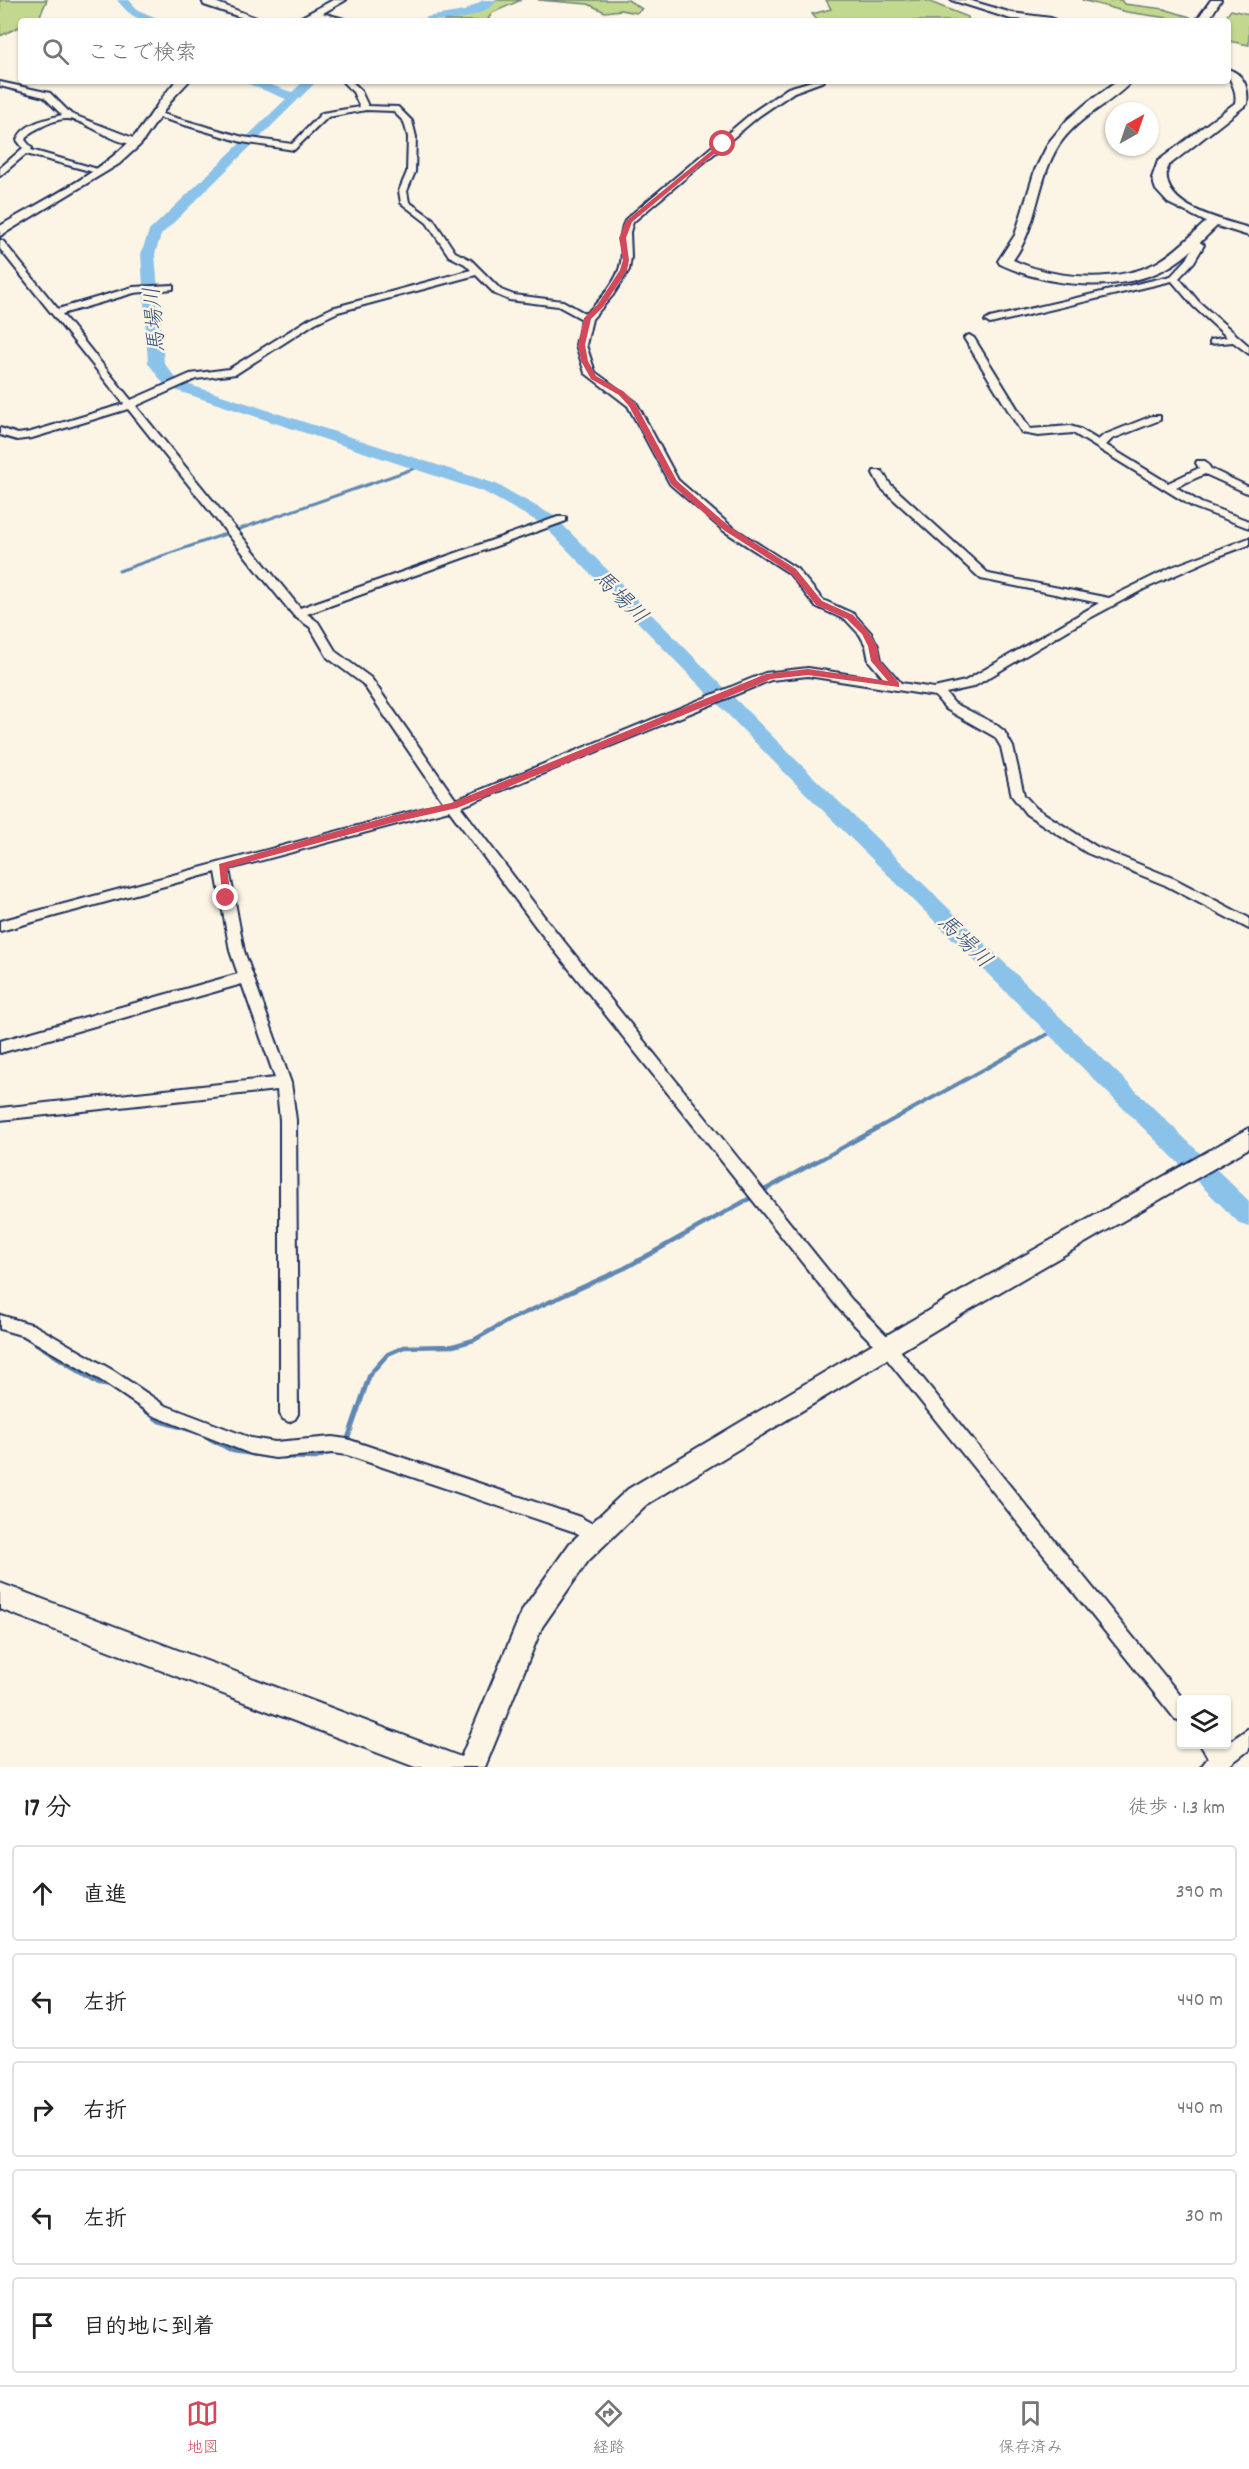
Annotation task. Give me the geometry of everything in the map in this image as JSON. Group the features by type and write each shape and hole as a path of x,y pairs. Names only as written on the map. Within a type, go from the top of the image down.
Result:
{"street":[{"path":"206,0 207,3 251,18"},
{"path":"956,0 1011,16 1027,18"},
{"path":"1204,18 1216,0"},
{"path":"306,18 335,1"},
{"path":"315,13 331,18"},
{"path":"1231,74 1240,81 1244,93 1241,104 1162,164 1158,171 1158,180 1166,195 1186,209 1249,232"},
{"path":"0,84 47,95 68,116 118,137 136,141"},
{"path":"0,232 115,162 136,141 181,84"},
{"path":"349,84 357,91 361,104 366,108"},
{"path":"803,84 756,114 629,221 623,238 626,260 624,270 601,305 587,318 581,345 590,373 596,380 621,394 632,405 674,482 728,529 794,571 819,603 850,617 865,633 872,646 875,661 896,685"},
{"path":"1122,84 1076,118 1060,136 1047,156 1026,231 1005,261 1055,276 1106,280 1152,270 1215,221"},
{"path":"155,116 242,139 297,146 325,115 366,108 395,109 408,121 412,137 411,172 403,188 403,200 423,214 437,230 450,251 468,262 476,272 504,295 560,303 587,318"},
{"path":"0,173 28,148 21,140 23,134 42,123 68,116"},
{"path":"25,151 98,172"},
{"path":"990,321 1174,278 1191,260 1199,245 1192,241"},
{"path":"0,243 298,613 318,630 322,642 332,655 368,681 453,806 541,923 767,1208 845,1304 888,1348 1177,1706"},
{"path":"0,431 17,437 26,437 130,403 186,380 238,369 312,321 334,310 476,272"},
{"path":"1174,278 1196,304 1249,351"},
{"path":"57,313 133,290 170,287"},
{"path":"969,338 1026,431 1038,433 1072,429 1204,509 1249,525"},
{"path":"1213,342 1235,339"},
{"path":"1099,445 1108,437 1156,418"},
{"path":"1167,487 1196,476 1203,466 1249,491"},
{"path":"878,473 885,486 985,577 1113,602"},
{"path":"298,613 562,519"},
{"path":"0,926 391,820 453,806 769,676 795,672 939,692 969,684 1076,620 1200,558 1249,541"},
{"path":"939,692 950,706 1000,734 1007,747 1018,796 1031,811 1092,850 1170,882 1249,924"},
{"path":"222,866 237,951 284,1083 288,1120 289,1414"},
{"path":"0,1047 247,977"},
{"path":"0,1113 284,1083"},
{"path":"471,1767 532,1618 568,1566 596,1535 637,1497 1243,1140"},
{"path":"0,1322 28,1330 108,1377 158,1410 251,1446 275,1450 332,1444 347,1447 580,1525 596,1535"},
{"path":"0,1596 452,1767"},
{"path":"1213,1757 1249,1737"}],"green space":[{"path":"0,0 47,0 39,18 18,18 18,27 0,36"},
{"path":"496,0 521,0 492,13 489,18 454,18 475,12"},
{"path":"538,0 628,0 642,9 636,13 621,10 605,12 588,4"},
{"path":"826,0 925,0 968,18 815,18 812,14 831,9"},
{"path":"1082,0 1121,0 1124,4 1164,9 1190,17 1168,18 1127,12"},
{"path":"1231,10 1249,14 1249,45 1231,42 1231,18 1224,18"}],"waterway":[{"path":"123,0 134,13 149,18"},
{"name":"馬場川","path":"444,18 467,14 492,0"},
{"path":"256,84 293,97"},
{"name":"馬場川","path":"308,84 154,234 148,254 156,363 169,380 184,388 490,488 548,520 784,760 1249,1217"},
{"path":"119,571 424,465"},
{"path":"818,1161 1057,1029"},
{"path":"761,1192 821,1159"},
{"path":"347,1441 370,1374 388,1354 404,1347 453,1346 474,1340 509,1320 625,1268 754,1196"},
{"path":"20,1333 99,1384 112,1386"},
{"path":"130,1399 159,1421 194,1431"},
{"path":"201,1434 233,1451 266,1456"},
{"path":"280,1457 316,1458 337,1450"}],"route":[{"path":"226,898 222,866 391,820 453,806 769,676 788,672 808,672 896,685 878,666 865,633 850,617 819,603 794,571 728,529 674,482 666,472 632,405 626,397 596,380 584,361 581,345 587,318 601,305 624,270 626,260 623,238 629,221 723,144"}]}
